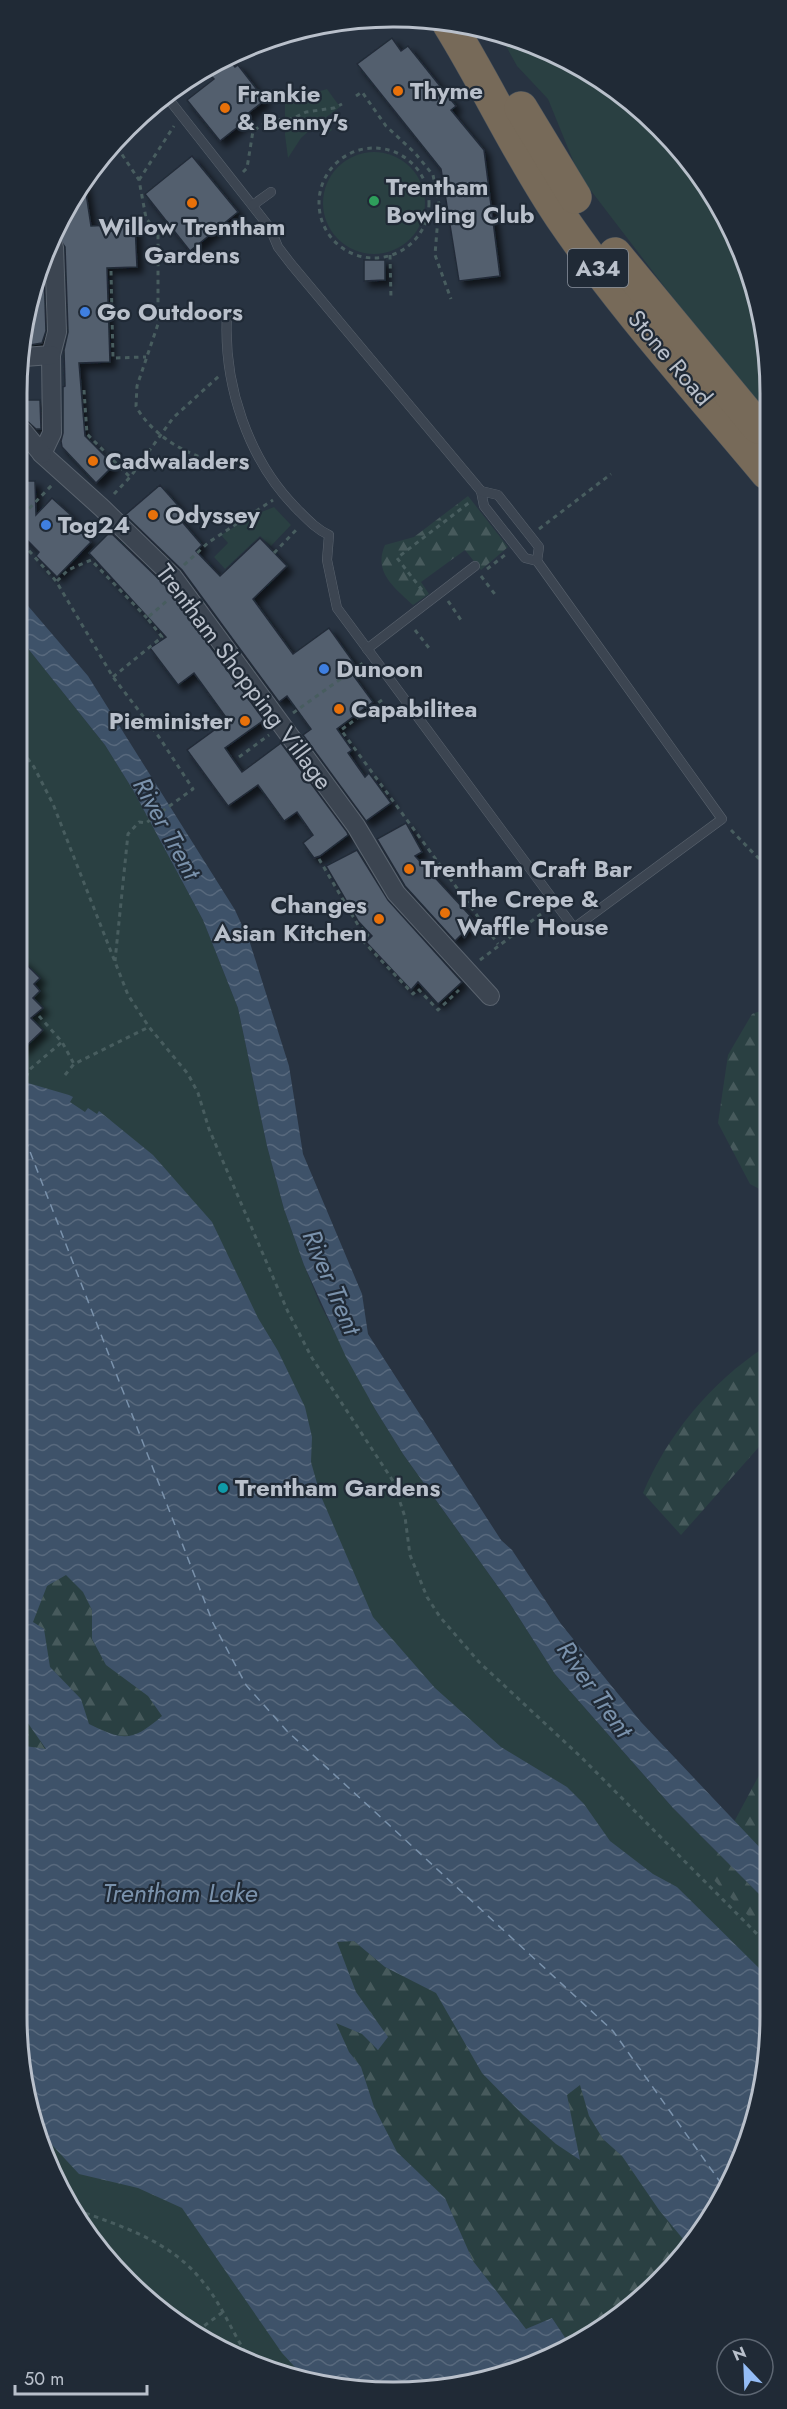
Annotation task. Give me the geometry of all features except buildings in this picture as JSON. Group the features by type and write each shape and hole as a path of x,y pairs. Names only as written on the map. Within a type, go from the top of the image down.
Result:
{"highway":[{"name":"Stone Road","path":"462,34 527,165 561,218 628,307 760,465"},
{"name":"Stone Road","path":"464,34 540,140 594,225 652,300 760,429"}],"street":[{"path":"42,453 52,433 51,355 57,332 54,255"},
{"path":"29,357 51,355"},
{"name":"Trentham Shopping Village","path":"27,436 42,453 179,580 356,826 396,893 490,996"}],"lane":[{"path":"171,102 270,228 278,247 291,264 481,491 484,506 516,547 525,558 537,561 722,819 574,928 337,608 327,560 328,535 318,530 288,500 263,466 243,423 225,341 226,315"},
{"path":"253,206 271,192"},
{"path":"481,491 498,495 539,547 537,561"},
{"path":"367,649 430,600 477,570"}],"path":[{"path":"356,96 362,92 386,126 415,153 434,176 439,204 435,255 451,298"},
{"path":"243,172 247,168 253,131 270,120 292,119 306,112 334,108 342,104"},
{"path":"139,180 177,121"},
{"path":"380,149 403,157 417,170 426,188 428,210 422,228 408,245 390,255 364,257 346,250 328,233 320,215 319,196 328,173 341,159 359,151 380,149"},
{"path":"119,150 139,180 146,218 158,234 158,324 137,386 135,402 140,413 161,435 179,449 229,463 251,461"},
{"path":"390,255 391,299"},
{"path":"111,271 113,358 147,357"},
{"path":"102,508 130,477 173,418 222,373 231,372"},
{"path":"84,390 87,434 130,477"},
{"path":"27,511 64,473"},
{"path":"530,536 612,474"},
{"path":"147,618 209,542 275,499"},
{"path":"430,600 398,558 474,500"},
{"path":"274,553 299,527"},
{"path":"471,581 477,570 516,547"},
{"path":"27,548 57,581 113,677 159,737 193,789 146,823 139,822 128,834 115,963"},
{"path":"57,581 68,570 91,560 147,618 162,637 113,677"},
{"path":"477,570 497,597"},
{"path":"441,604 455,593"},
{"path":"447,600 463,623"},
{"path":"412,626 429,648"},
{"path":"238,757 357,668"},
{"path":"382,700 341,730 498,944"},
{"path":"27,758 53,804 128,995 149,1027 188,1074 198,1093 233,1186 288,1312 312,1358 393,1481 399,1494 410,1555 417,1577 440,1617 479,1662 582,1758 760,1937"},
{"path":"722,819 760,860"},
{"path":"320,859 358,925 368,936 362,940 412,994 418,989 438,1010 465,985"},
{"path":"488,953 541,914"},
{"path":"39,1016 62,1042 74,1064"},
{"path":"65,1075 74,1064 149,1027"},
{"path":"27,1076 29,1070 62,1042"},
{"path":"85,2213 147,2236 177,2256 204,2282 244,2350"},
{"path":"202,2328 223,2312"}],"green space":[{"path":"505,44 534,55 577,76 617,103 653,134 684,170 711,210 741,276 757,346 760,407 709,345 579,175 548,99 517,66"},
{"path":"327,89 340,107 325,118 332,130 323,136 318,123 301,138 288,158 285,101"},
{"name":"Trentham Bowling Club","path":"374,152 394,156 410,167 421,183 425,203 421,223 410,239 394,250 374,254 354,250 338,239 327,223 323,203 327,183 338,167 354,156"},
{"path":"468,496 508,547 481,570 465,550 421,582 429,594 413,605 387,578 382,563 385,545 414,537"},
{"path":"274,507 291,525 271,546 260,536 225,569 214,557 228,543 221,535 254,515"},
{"name":"Trentham Lake","path":"27,647 105,745 133,790 203,920 238,1008 267,1146 284,1209 320,1304 375,1409 403,1454 509,1602 555,1674 673,1808 760,1895 760,2016 757,2063 741,2133 711,2199 669,2257 653,2275 617,2306 556,2344 488,2370 417,2381 346,2379 276,2363 210,2333 152,2291 134,2275 103,2239 76,2199 46,2133 34,2087 28,2039"},
{"path":"27,896 37,902 27,918"},
{"path":"760,1011 760,1189 750,1184 718,1123 728,1055 752,1014"},
{"path":"760,1351 760,1446 681,1535 643,1493 653,1471 678,1430 709,1393"},
{"path":"66,1574 83,1592 92,1610 92,1639 106,1665 148,1696 162,1716 135,1734 120,1736 89,1724 81,1699 50,1667 44,1629 33,1623 47,1585"},
{"path":"27,1722 46,1750 27,1747"},
{"path":"760,1773 760,1848 734,1822"},
{"path":"718,1853 760,1895 760,1928 707,1873"},
{"path":"354,1941 385,1967 436,1993 482,2073 523,2115 579,2159 567,2095 580,2084 589,2116 603,2139 622,2156 659,2210 684,2240 653,2275 617,2306 566,2339 552,2319 526,2329 473,2261 445,2198 397,2152 374,2107 361,2067 349,2052 336,2022 362,2034 378,2049 387,2038 356,1992 336,1942"}],"water":[{"name":"River Trent","path":"27,605 88,676 235,910 250,943 289,1066 303,1154 362,1294 368,1334 501,1540 512,1550 561,1624 641,1722 760,1848 760,1895 673,1808 555,1674 509,1602 403,1454 375,1409 346,1357 304,1265 284,1209 267,1146 238,1008 203,920 133,790 105,745 27,647"},
{"name":"Trentham Lake","path":"27,1083 73,1097 70,1102 85,1112 88,1108 97,1114 99,1111 153,1155 212,1222 258,1318 278,1351 305,1407 312,1437 311,1462 320,1494 373,1617 435,1688 501,1747 567,1787 584,1804 610,1841 653,1874 677,1887 760,1969 757,2063 748,2110 722,2178 684,2239 659,2210 622,2156 603,2139 589,2116 580,2085 567,2095 580,2160 556,2144 523,2115 482,2073 436,1993 385,1967 354,1941 337,1942 356,1992 388,2037 378,2050 362,2034 336,2023 349,2052 361,2067 374,2107 397,2152 445,2198 473,2261 526,2329 552,2318 566,2339 511,2363 441,2379 370,2381 297,2369 282,2353 182,2208 138,2188 79,2174 50,2142 34,2087 27,2016 27,1746 46,1749 27,1722","holes":["66,1575 83,1592 92,1610 92,1639 106,1665 148,1696 162,1716 143,1731 120,1736 89,1724 81,1699 50,1667 44,1629 33,1622 47,1586"]}],"ferry route":[{"path":"27,1144 213,1623 246,1685 287,1731 613,2031 720,2182"}],"place":[{"name":"Thyme","path":"398,91"},
{"name":"Frankie & Benny's","path":"225,108"},
{"name":"Trentham Bowling Club","path":"374,201"},
{"name":"Willow Trentham Gardens","path":"192,203"},
{"name":"Go Outdoors","path":"85,312"},
{"name":"Cadwaladers","path":"93,461"},
{"name":"Odyssey","path":"153,515"},
{"name":"Tog24","path":"46,525"},
{"name":"Dunoon","path":"324,669"},
{"name":"Capabilitea","path":"339,709"},
{"name":"Pieminister","path":"245,721"},
{"name":"Trentham Craft Bar","path":"409,869"},
{"name":"The Crepe & Waffle House","path":"445,913"},
{"name":"Changes Asian Kitchen","path":"379,919"},
{"name":"Trentham Gardens","path":"223,1488"}]}
